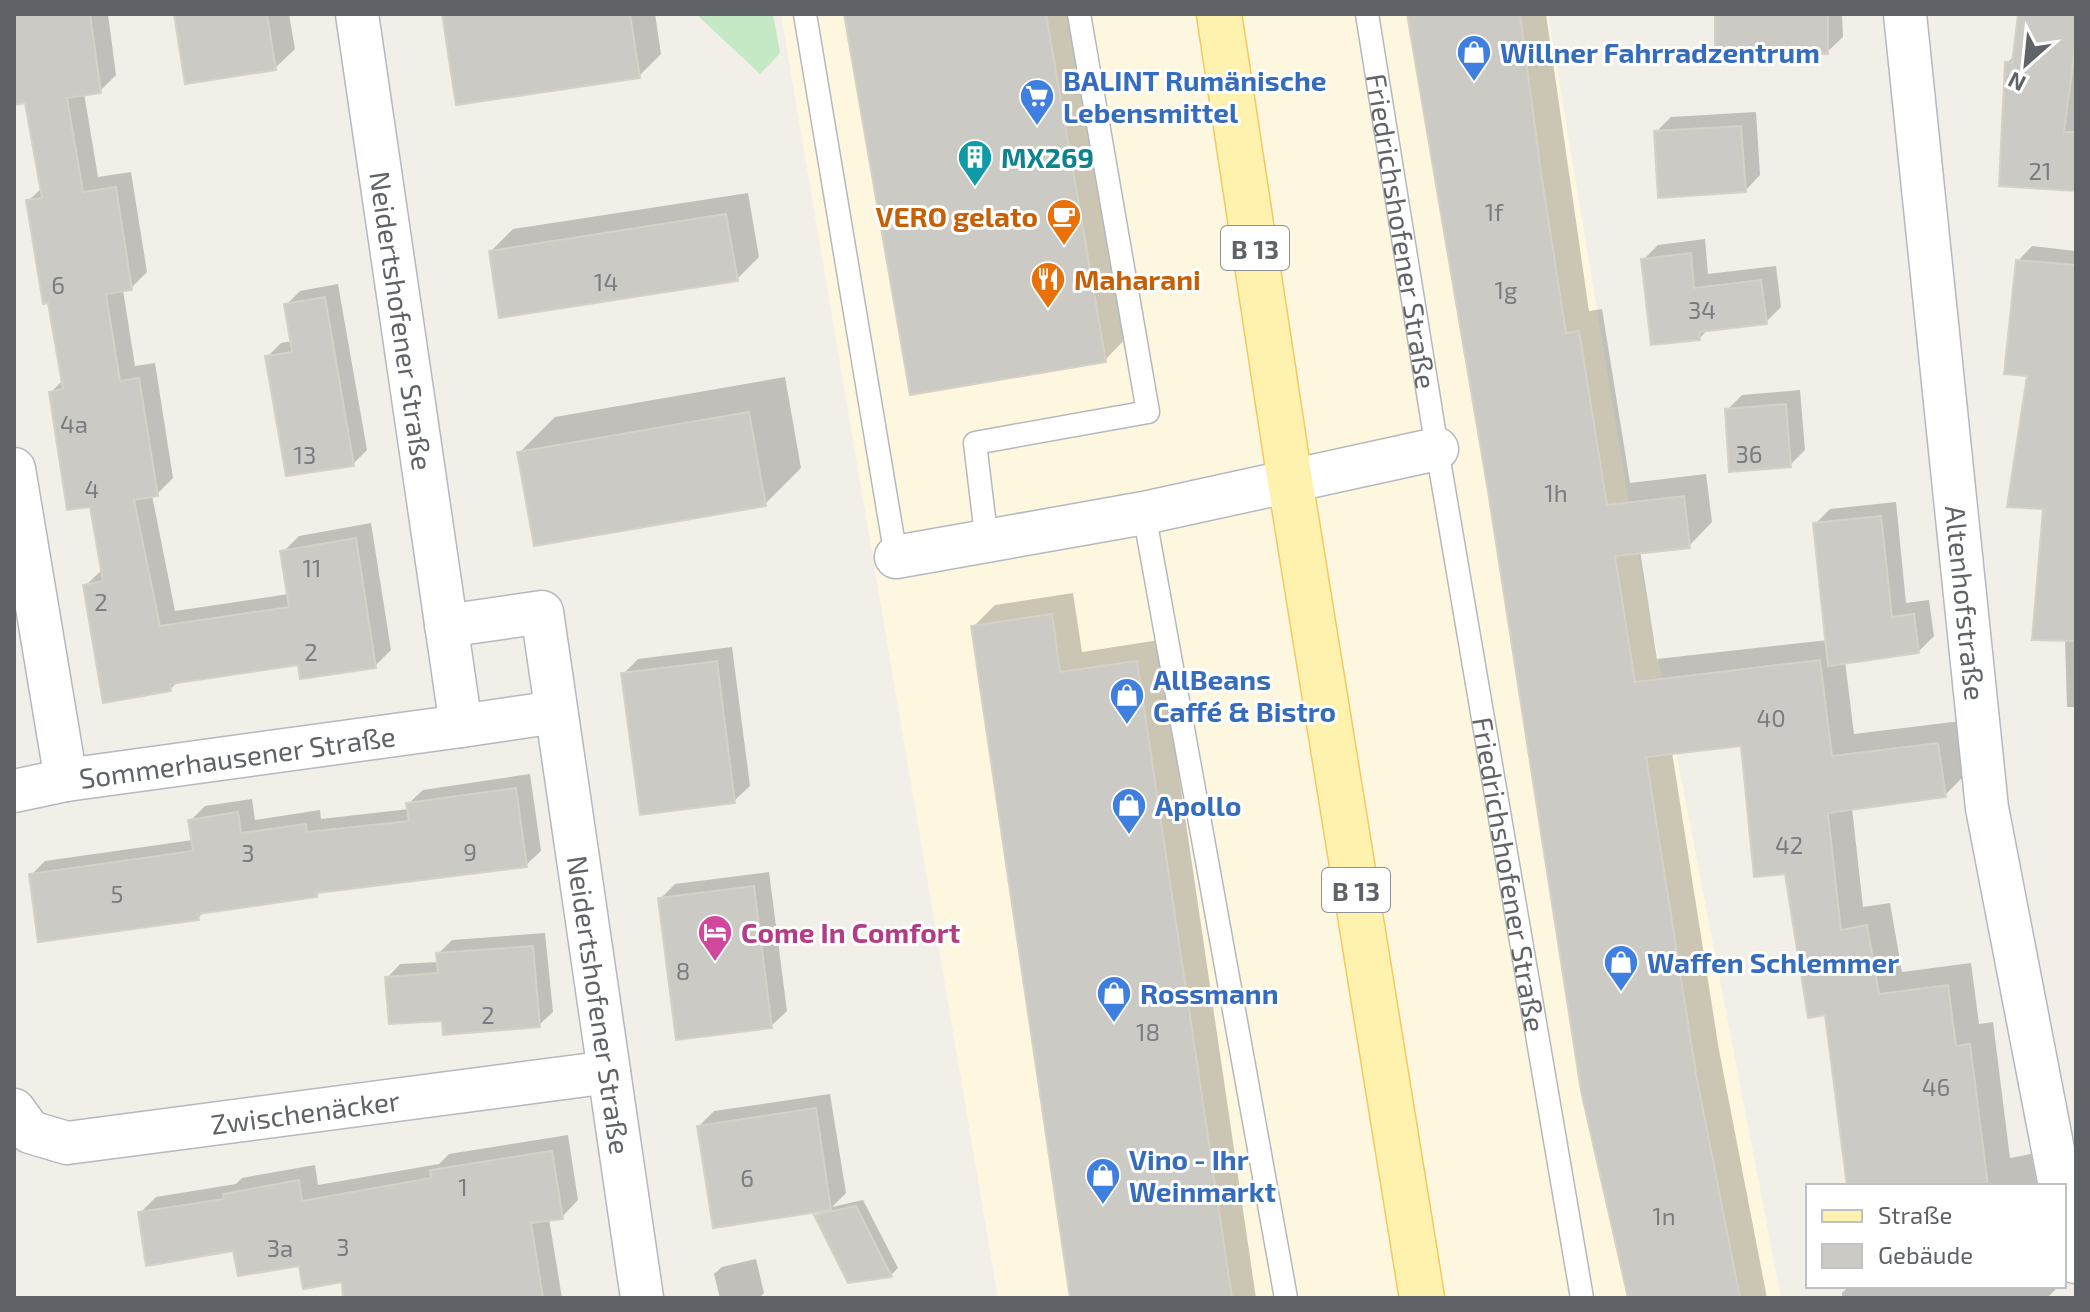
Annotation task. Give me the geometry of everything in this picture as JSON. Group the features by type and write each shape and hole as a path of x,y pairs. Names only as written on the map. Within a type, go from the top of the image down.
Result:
{"main road":[{"name":"B 13","path":"1219,14 1290,481 1422,1298"}],"street":[{"name":"Neidertshofener Straße","path":"357,14 461,726"},
{"name":"Altenhofstraße","path":"1905,14 1987,808 2059,1109 2060,1184"},
{"path":"896,557 1144,513 1437,449"},
{"path":"14,469 32,690 66,780"},
{"name":"Neidertshofener Straße","path":"446,626 542,612 642,1298"},
{"path":"461,726 556,712"},
{"name":"Sommerhausener Straße","path":"14,791 66,780 461,726"},
{"name":"Zwischenäcker","path":"14,1110 30,1132 67,1143 609,1072"},
{"path":"2066,1215 2076,1262"}],"lane":[{"path":"805,14 896,557"},
{"path":"987,543 975,443 1148,412 1079,14"},
{"name":"Friedrichshofener Straße","path":"1367,14 1437,449 1582,1298"},
{"path":"1144,513 1286,1298"}],"shaded area":[{"path":"781,14 1548,14 1633,527 1781,1298 998,1298"}],"green space":[{"path":"696,14 773,14 780,53 760,74"}],"building":[{"path":"14,14 90,14 101,93 67,98 83,192 116,187 132,290 106,294 120,381 139,378 158,496 134,500 160,626 289,607 280,551 356,538 376,668 300,679 298,665 170,684 171,691 103,703 83,585 103,581 90,507 67,510 49,392 63,389 48,303 43,304 26,200 42,198 25,103 14,105"},
{"path":"174,14 267,14 276,70 185,84"},
{"path":"442,14 630,14 640,78 456,105"},
{"name":"MX269","path":"844,14 1046,14 1106,362 910,395"},
{"path":"1407,14 1520,14 1566,333 1579,331 1607,505 1684,496 1690,548 1615,556 1635,682 1820,660 1832,756 1938,743 1946,797 1828,813 1841,930 1867,925 1879,994 1948,985 1956,1046 1970,1044 1988,1184 1847,1184 1825,1015 1808,1018 1785,874 1754,877 1741,746 1646,757 1696,1074 1740,1298 1628,1298 1581,1091 1487,485"},
{"path":"1715,14 1828,14 1828,54 1715,55"},
{"path":"2018,14 2076,14 2076,40 2064,132 2076,132 2076,191 1999,186 2005,62 2012,63"},
{"path":"1741,126 1746,192 1658,198 1654,131"},
{"path":"726,214 738,281 499,318 489,251"},
{"path":"1691,253 1694,288 1761,280 1767,324 1699,332 1700,340 1651,345 1641,259"},
{"path":"2016,260 2076,265 2076,641 2032,640 2043,509 2007,507 2027,376 2004,374"},
{"path":"325,297 354,466 286,476 265,356 292,352 284,304"},
{"path":"1786,404 1791,467 1729,472 1725,409"},
{"path":"749,412 766,506 534,546 517,452"},
{"path":"1881,516 1892,617 1914,614 1919,653 1828,666 1813,523"},
{"path":"1052,614 1060,672 1137,661 1232,1298 1070,1298 971,626"},
{"path":"717,661 735,803 640,815 621,673"},
{"path":"516,788 527,867 317,893 317,897 198,914 199,920 38,942 29,874 193,851 188,820 238,812 241,833 306,824 307,832 409,821 406,803"},
{"name":"Come In Comfort","path":"754,886 772,1028 676,1040 658,898"},
{"path":"533,946 540,1027 443,1035 442,1021 389,1024 385,977 438,973 436,953"},
{"path":"816,1108 831,1210 713,1228 697,1126"},
{"path":"552,1151 563,1219 531,1223 543,1298 343,1298 342,1282 303,1289 299,1266 238,1276 233,1251 146,1266 138,1212 224,1199 223,1194 299,1180 302,1201 431,1178 430,1170"},
{"path":"856,1206 892,1277 848,1283 814,1215"}],"place":[{"name":"Willner Fahrradzentrum","path":"1474,83"},
{"name":"BALINT Rumänische Lebensmittel","path":"1037,127"},
{"name":"MX269","path":"975,188"},
{"name":"VERO gelato","path":"1064,247"},
{"name":"Maharani","path":"1048,310"},
{"name":"AllBeans Caffé & Bistro","path":"1127,726"},
{"name":"Apollo","path":"1129,836"},
{"name":"Come In Comfort","path":"715,963"},
{"name":"Waffen Schlemmer","path":"1621,993"},
{"name":"Rossmann","path":"1114,1024"},
{"name":"Vino - Ihr Weinmarkt","path":"1103,1206"}]}
